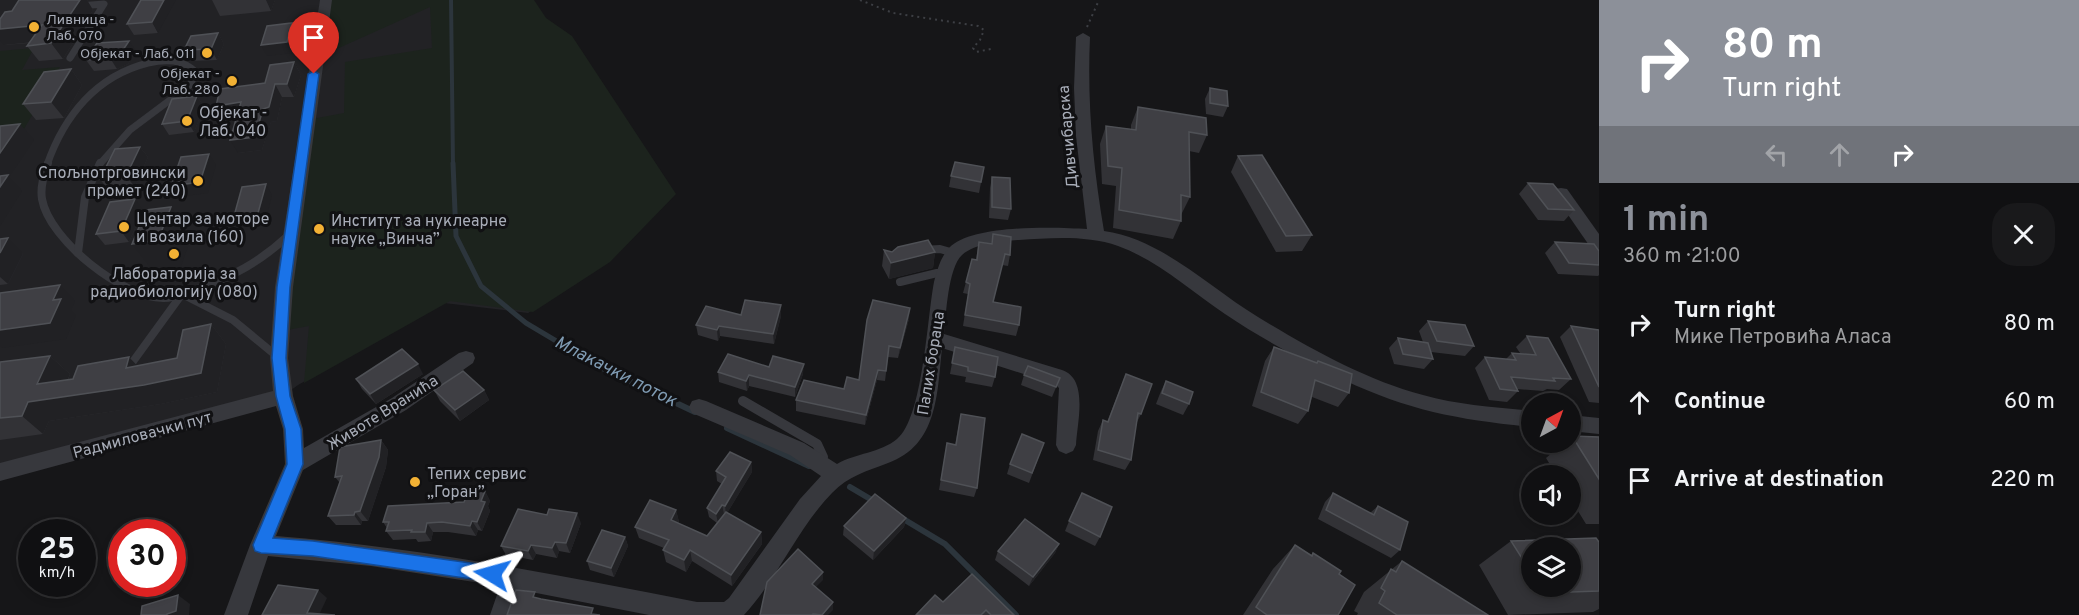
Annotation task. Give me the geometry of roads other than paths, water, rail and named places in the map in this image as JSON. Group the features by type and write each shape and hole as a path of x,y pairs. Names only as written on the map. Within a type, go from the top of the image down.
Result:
{"street":[{"path":"236,615 261,545 295,464 293,429 283,396 279,358 284,287 291,233 326,0"},
{"name":"Дивчибарска","path":"1083,37 1080,86 1083,146 1096,235"},
{"path":"1561,193 1599,247"},
{"path":"954,253 970,242 1030,233 1096,235 1122,242 1144,252 1240,315 1389,392 1434,408 1521,418"},
{"name":"Палих бораца","path":"261,545 313,548 514,577 697,613 742,611 812,501 829,469 851,467 891,455 905,447 913,438 925,407 945,274 954,253"},
{"path":"934,338 1062,378 1067,382 1069,388 1066,445"},
{"name":"Животе Вранића","path":"295,464 399,404 466,358"},
{"name":"Радмиловачки пут","path":"0,472 283,396"},
{"path":"699,407 797,449 829,469"},
{"path":"1581,424 1599,426"},
{"path":"502,615 514,577"}],"lane":[{"path":"69,58 104,4 72,6"},
{"path":"78,253 87,191 98,162 114,143 190,85 196,72 182,62 163,61 120,72 92,91 67,124 45,171 42,199 64,242 78,253 129,288 161,298 233,278 270,254 291,233"},
{"path":"917,250 940,249 954,253"},
{"path":"900,282 937,273 945,274"},
{"path":"182,294 233,320 279,358"},
{"path":"125,372 182,294"},
{"path":"743,401 817,444 829,469"}],"waterway":[{"name":"Млакачки поток","path":"451,0 453,165"},
{"name":"Млакачки поток","path":"453,163 456,236 481,286 526,323 599,366"},
{"name":"Млакачки поток","path":"599,366 695,412"},
{"name":"Млакачки поток","path":"727,428 809,466"},
{"name":"Млакачки поток","path":"850,487 877,503"},
{"name":"Млакачки поток","path":"900,517 945,544 1016,615"}],"place":[{"name":"Ливница - Лаб. 070","path":"34,27"},
{"name":"Објекат - Лаб. 011","path":"207,53"},
{"name":"Објекат - Лаб. 280","path":"232,81"},
{"name":"Објекат - Лаб. 040","path":"187,121"},
{"name":"Спољнотрговински промет (240)","path":"198,181"},
{"name":"Центар за моторе и возила (160)","path":"124,227"},
{"name":"Институт за нуклеарне науке „Винча”","path":"319,229"},
{"name":"Лабораторија за радиобиологију (080)","path":"174,254"},
{"name":"Тепих сервис „Горан”","path":"415,482"}]}
